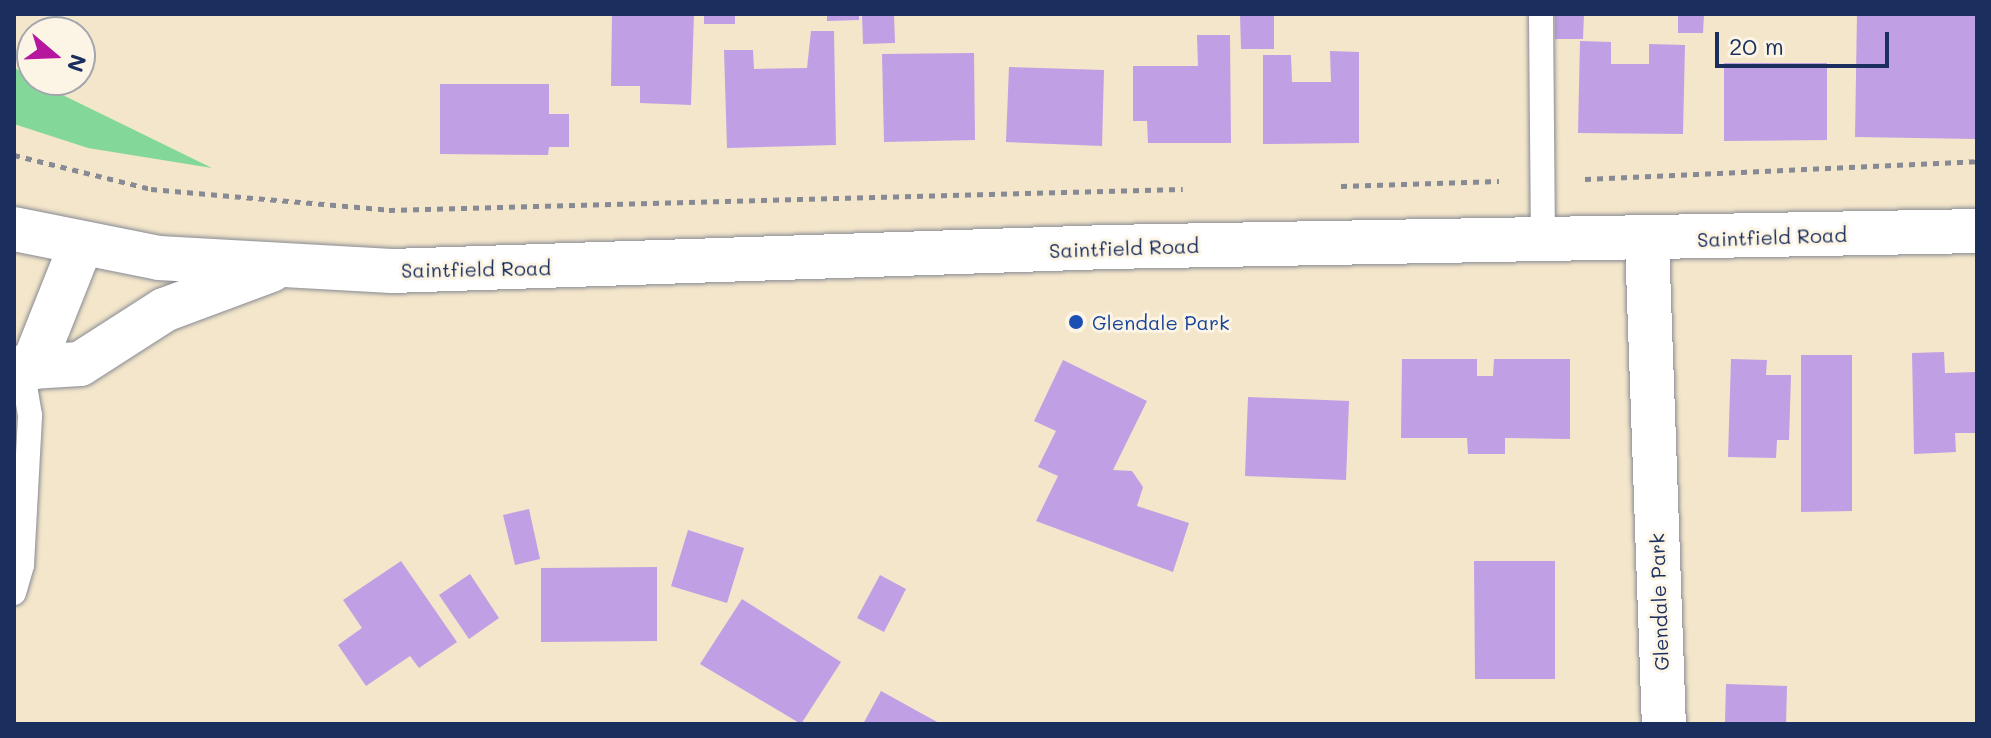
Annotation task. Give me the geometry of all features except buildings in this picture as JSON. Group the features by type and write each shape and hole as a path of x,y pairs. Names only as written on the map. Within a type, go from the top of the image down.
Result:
{"main road":[{"name":"Saintfield Road","path":"14,229 81,245 271,270 1543,238 1647,241 1977,231"},
{"name":"Glendale Park","path":"1647,241 1664,724"},
{"path":"23,368 81,245"},
{"name":"Saintfield Road","path":"23,368 80,364 164,310 271,270"}],"lane":[{"path":"1541,14 1543,238"},
{"path":"14,593 22,565 30,415 23,368"}],"path":[{"path":"14,155 151,189 389,210 1198,189"},
{"path":"1322,186 1977,161"}],"green space":[{"path":"14,67 16,96 65,96 212,168 88,148 14,124"}],"place":[{"name":"Glendale Park","path":"1076,322"}]}
